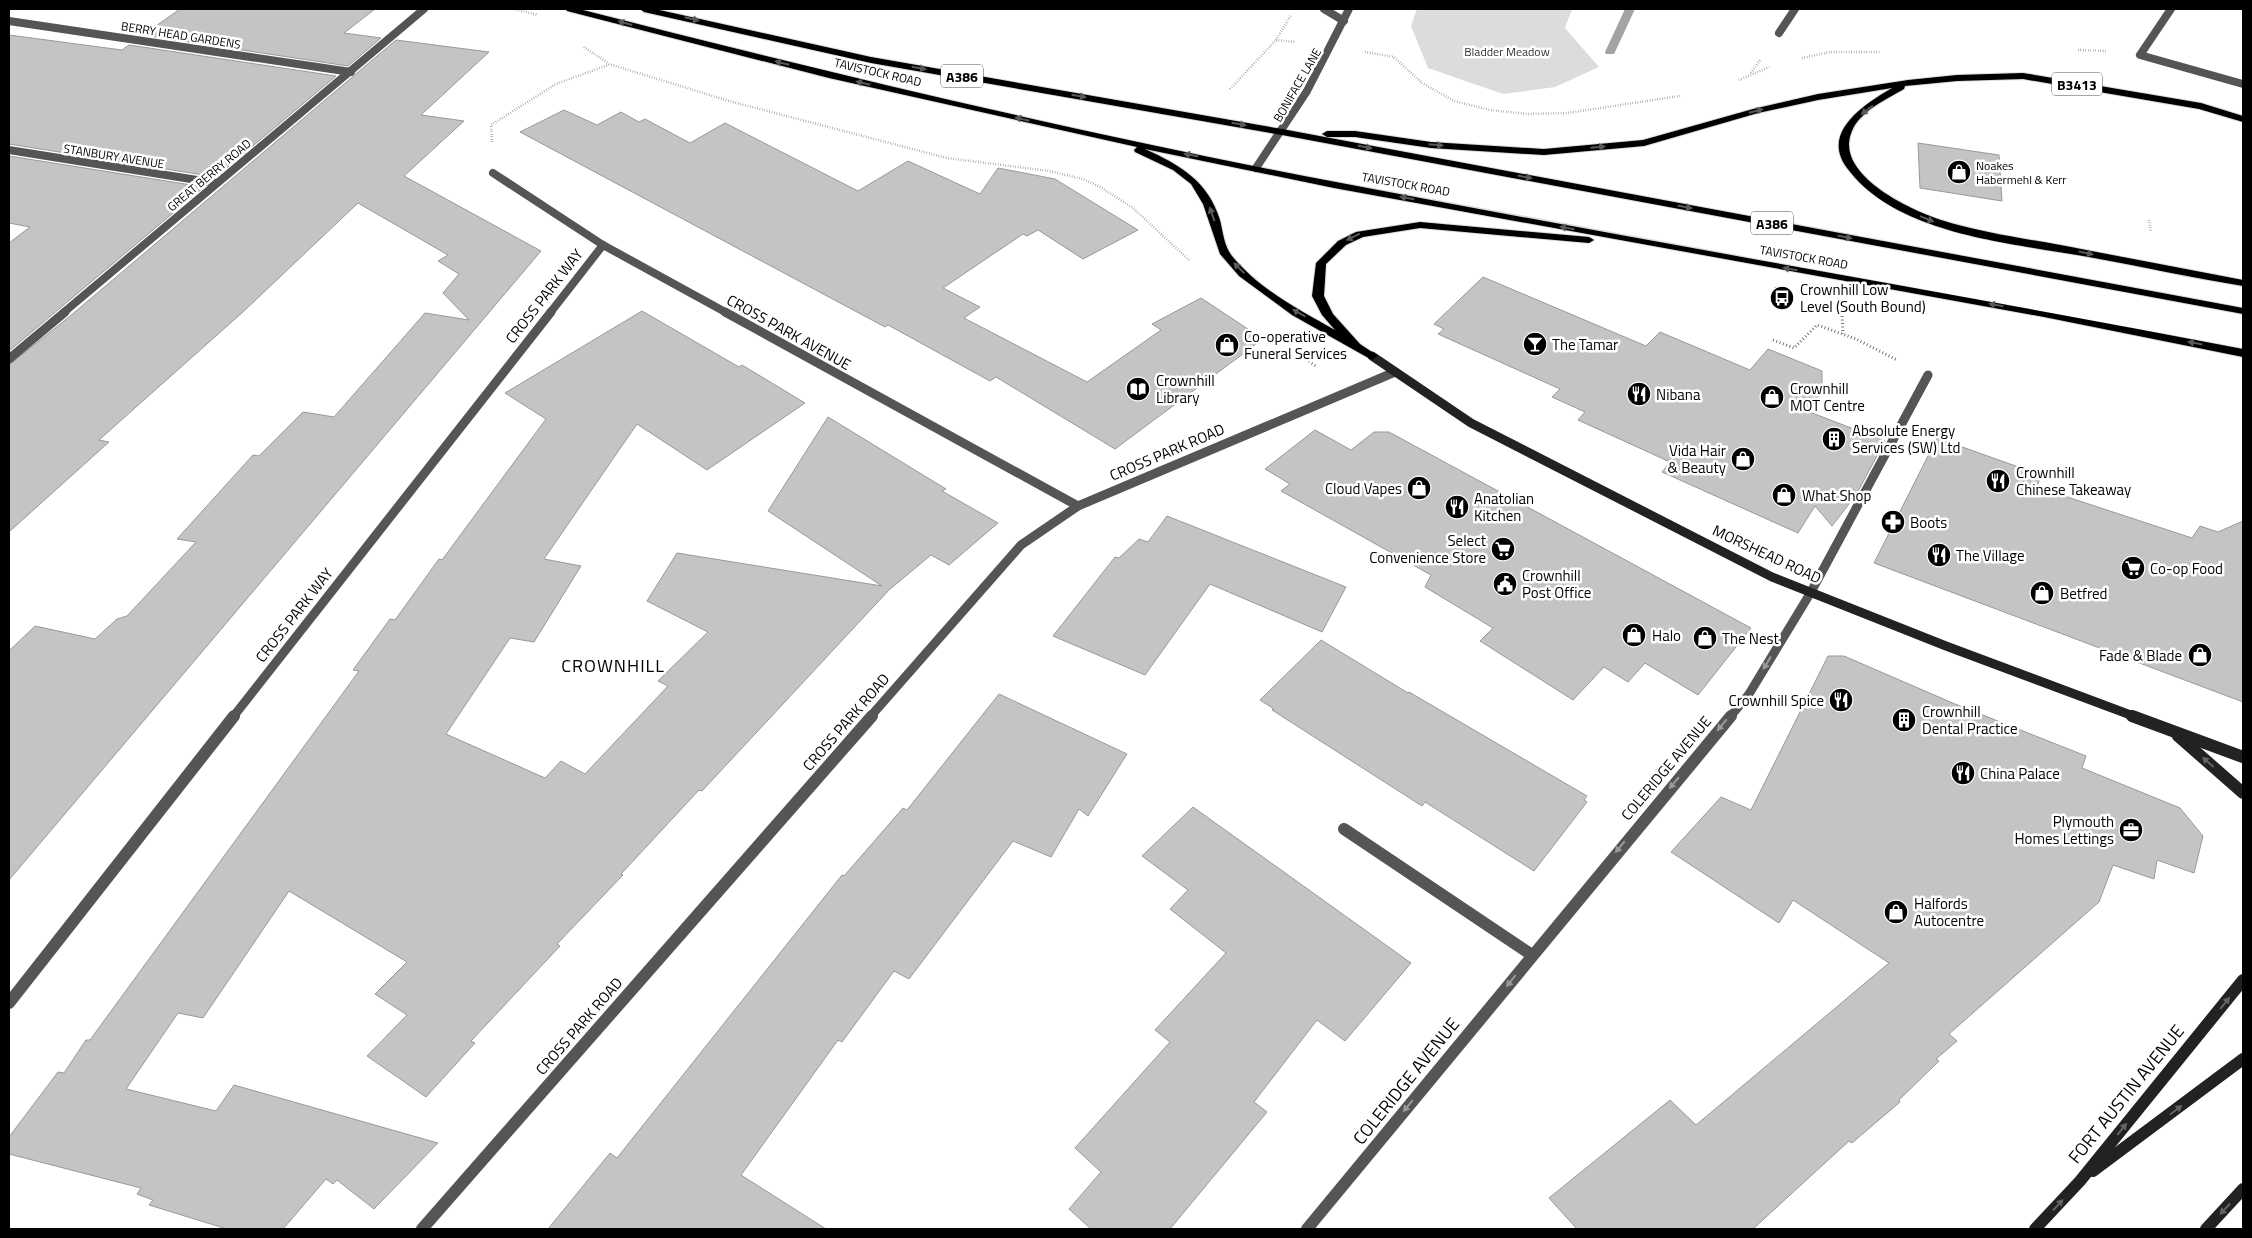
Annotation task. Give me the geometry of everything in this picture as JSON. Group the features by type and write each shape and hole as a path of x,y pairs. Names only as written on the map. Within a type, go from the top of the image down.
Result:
{"highway":[{"name":"TAVISTOCK ROAD","path":"570,9 829,75 1120,141 1334,185 2044,314 2243,353"},
{"name":"TAVISTOCK ROAD","path":"644,9 872,60 1300,135 2243,311"},
{"name":"B3413","path":"1908,83 1957,78 2023,76 2201,106 2243,119"},
{"path":"1300,135 1355,134 1431,145 1544,152 1644,143 1756,111 1818,97 1908,83"},
{"path":"1908,83 1888,94 1854,119 1845,133 1843,150 1851,169 1872,189 1904,209 1936,222 1982,233 2243,283"},
{"path":"1120,141 1184,171 1199,186 1211,210 1226,256 1262,291 1372,356"},
{"path":"1356,346 1328,315 1318,296 1321,263 1342,243 1360,234 1420,225 1683,249"}],"main road":[{"name":"MORSHEAD ROAD","path":"1372,356 1471,423 1772,577 1946,646 2173,732 2243,756"},
{"name":"MORSHEAD ROAD","path":"2173,732 2243,793"},
{"name":"FORT AUSTIN AVENUE","path":"2035,1229 2080,1181 2243,980"},
{"path":"2080,1181 2243,1059"},
{"path":"2206,1229 2243,1189"}],"street":[{"name":"GREAT BERRY ROAD","path":"9,359 424,9"},
{"path":"1324,9 1344,21"},
{"name":"BONIFACE LANE","path":"1256,168 1282,132 1332,47 1349,9"},
{"path":"1779,33 1795,9"},
{"path":"2171,9 2140,55 2243,84"},
{"name":"BERRY HEAD GARDENS","path":"9,20 351,72"},
{"name":"STANBURY AVENUE","path":"9,150 216,183"},
{"name":"CROSS PARK AVENUE","path":"493,173 603,245 1078,506"},
{"name":"CROSS PARK WAY","path":"9,1003 603,245"},
{"name":"CROSS PARK ROAD","path":"422,1229 1021,545 1078,506 1395,372"},
{"name":"COLERIDGE AVENUE","path":"1307,1229 1749,694 1811,592 1928,375"},
{"path":"1344,829 1532,955"}],"path":[{"path":"514,9 537,15 545,20"},
{"path":"1276,40 1294,9"},
{"path":"577,42 609,64 729,102 957,161 1066,174 1106,188 1171,240 1191,262"},
{"path":"1797,59 1830,52 1865,50 1882,52"},
{"path":"2077,50 2140,55"},
{"path":"1367,52 1394,57 1405,72 1426,88 1450,100 1491,110 1523,114 1569,113 1682,96"},
{"path":"493,173 491,125 556,84 609,64"},
{"path":"1735,83 1751,72 1770,66"},
{"path":"1773,340 1794,348 1817,325 1856,339 1928,375"},
{"path":"1300,356 1353,391"}],"green space":[{"name":"Bladder Meadow","path":"1417,9 1572,9 1565,28 1599,67 1555,87 1503,94 1428,68 1411,26"}],"building":[{"path":"180,9 375,9 344,33 381,38 348,66 143,35"},
{"path":"9,35 122,50 129,45 336,76 216,177 9,144"},
{"path":"396,40 489,52 421,115 464,121 404,176 541,251 9,880 9,651 35,626 95,639 117,619 127,616 196,542 177,539 253,455 259,456 303,412 334,417 425,313 469,320 443,293 459,274 438,261 448,255 358,203 244,311 99,440 109,442 9,532 9,365 69,317"},
{"path":"564,110 597,125 621,112 639,122 645,119 690,143 725,123 858,191 908,161 980,194 998,168 1055,179 1138,230 1083,259 1038,230 1027,236 1023,234 943,288 980,307 964,318 1087,382 1161,330 1152,324 1201,298 1263,339 1115,449 996,377 990,381 888,325 885,327 520,132"},
{"name":"Noakes Habermehl & Kerr","path":"1918,143 1999,155 2002,201 1920,188"},
{"path":"9,156 204,187 9,351 9,243 30,227 9,223"},
{"path":"1483,277 1646,346 1660,332 1750,370 1768,349 1822,371 1822,392 1807,411 1885,441 1856,495 1832,526 1815,506 1798,533 1662,472 1670,462 1578,420 1585,412 1552,397 1560,389 1438,334 1444,329 1434,324"},
{"path":"642,311 739,367 742,365 805,403 707,470 637,424 544,559 581,566 534,642 510,638 446,734 545,778 561,761 585,774 668,686 658,681 708,632 647,601 677,553 882,586 768,511 828,417 946,489 942,491 998,523 949,565 931,555 889,590 702,791 699,790 621,874 623,875 557,944 560,946 471,1041 475,1043 426,1097 367,1056 407,1015 375,994 407,962 289,891 203,1018 178,1013 126,1089 216,1111 234,1085 438,1143 374,1209 337,1180 333,1184 326,1179 283,1229 227,1229 149,1205 153,1200 137,1194 141,1188 9,1154 9,1137 58,1072 64,1073 86,1040 90,1040 359,671 353,670 390,619 395,620 439,559 442,560 546,419 505,393"},
{"path":"1315,430 1351,450 1374,432 1389,432 1751,628 1698,695 1645,663 1628,682 1604,667 1573,700 1480,641 1493,628 1425,587 1431,575 1281,491 1290,484 1265,469"},
{"path":"1937,438 2041,475 2037,487 2192,538 2200,526 2218,532 2243,521 2243,702 1874,563"},
{"path":"1167,516 1346,587 1322,632 1210,584 1145,675 1053,636 1115,557 1119,558 1139,539 1148,542"},
{"path":"1321,640 1408,693 1587,796 1584,800 1587,802 1534,871 1425,802 1422,806 1272,710 1274,709 1260,700"},
{"path":"1828,656 1844,656 1955,704 2086,756 2082,768 2180,808 2203,836 2194,873 2157,860 2154,879 2113,865 2099,902 1949,1034 1957,1041 1936,1059 1939,1061 1899,1100 1900,1102 1852,1143 1849,1141 1753,1229 1577,1229 1549,1198 1670,1100 1696,1125 1889,963 1793,900 1779,923 1671,852 1721,797 1751,810"},
{"path":"999,694 1127,754 1088,816 1079,809 1051,857 1013,841 909,979 894,971 842,1042 838,1040 741,1175 826,1229 548,1229 610,1153 617,1158 842,875 844,876 903,808 907,810"},
{"path":"1193,807 1411,963 1345,1041 1317,1020 1254,1102 1267,1112 1170,1229 1091,1229 1069,1209 1101,1172 1075,1148 1170,1042 1155,1030 1226,953 1170,909 1188,890 1142,856"}],"waterway":[{"path":"1610,52 1630,9"}],"place":[{"name":"Noakes Habermehl & Kerr","path":"1959,172"},
{"name":"Crownhill Low Level (South Bound)","path":"1782,298"},
{"name":"The Tamar","path":"1535,344"},
{"name":"Co-operative Funeral Services","path":"1227,345"},
{"name":"Crownhill Library","path":"1138,389"},
{"name":"Nibana","path":"1639,394"},
{"name":"Crownhill MOT Centre","path":"1772,397"},
{"name":"Absolute Energy Services (SW) Ltd","path":"1834,439"},
{"name":"Vida Hair & Beauty","path":"1743,459"},
{"name":"Crownhill Chinese Takeaway","path":"1998,481"},
{"name":"Cloud Vapes","path":"1419,488"},
{"name":"What Shop","path":"1784,495"},
{"name":"Anatolian Kitchen","path":"1457,507"},
{"name":"Boots","path":"1893,522"},
{"name":"Select Convenience Store","path":"1503,549"},
{"name":"The Village","path":"1939,555"},
{"name":"Co-op Food","path":"2133,568"},
{"name":"Crownhill Post Office","path":"1505,584"},
{"name":"Betfred","path":"2042,593"},
{"name":"Halo","path":"1634,635"},
{"name":"The Nest","path":"1705,638"},
{"name":"Fade & Blade","path":"2200,655"},
{"name":"Crownhill Spice","path":"1841,700"},
{"name":"Crownhill Dental Practice","path":"1904,720"},
{"name":"China Palace","path":"1963,773"},
{"name":"Plymouth Homes Lettings","path":"2131,830"},
{"name":"Halfords Autocentre","path":"1896,912"}],"district":[{"name":"CROWNHILL","path":"613,665"}]}
